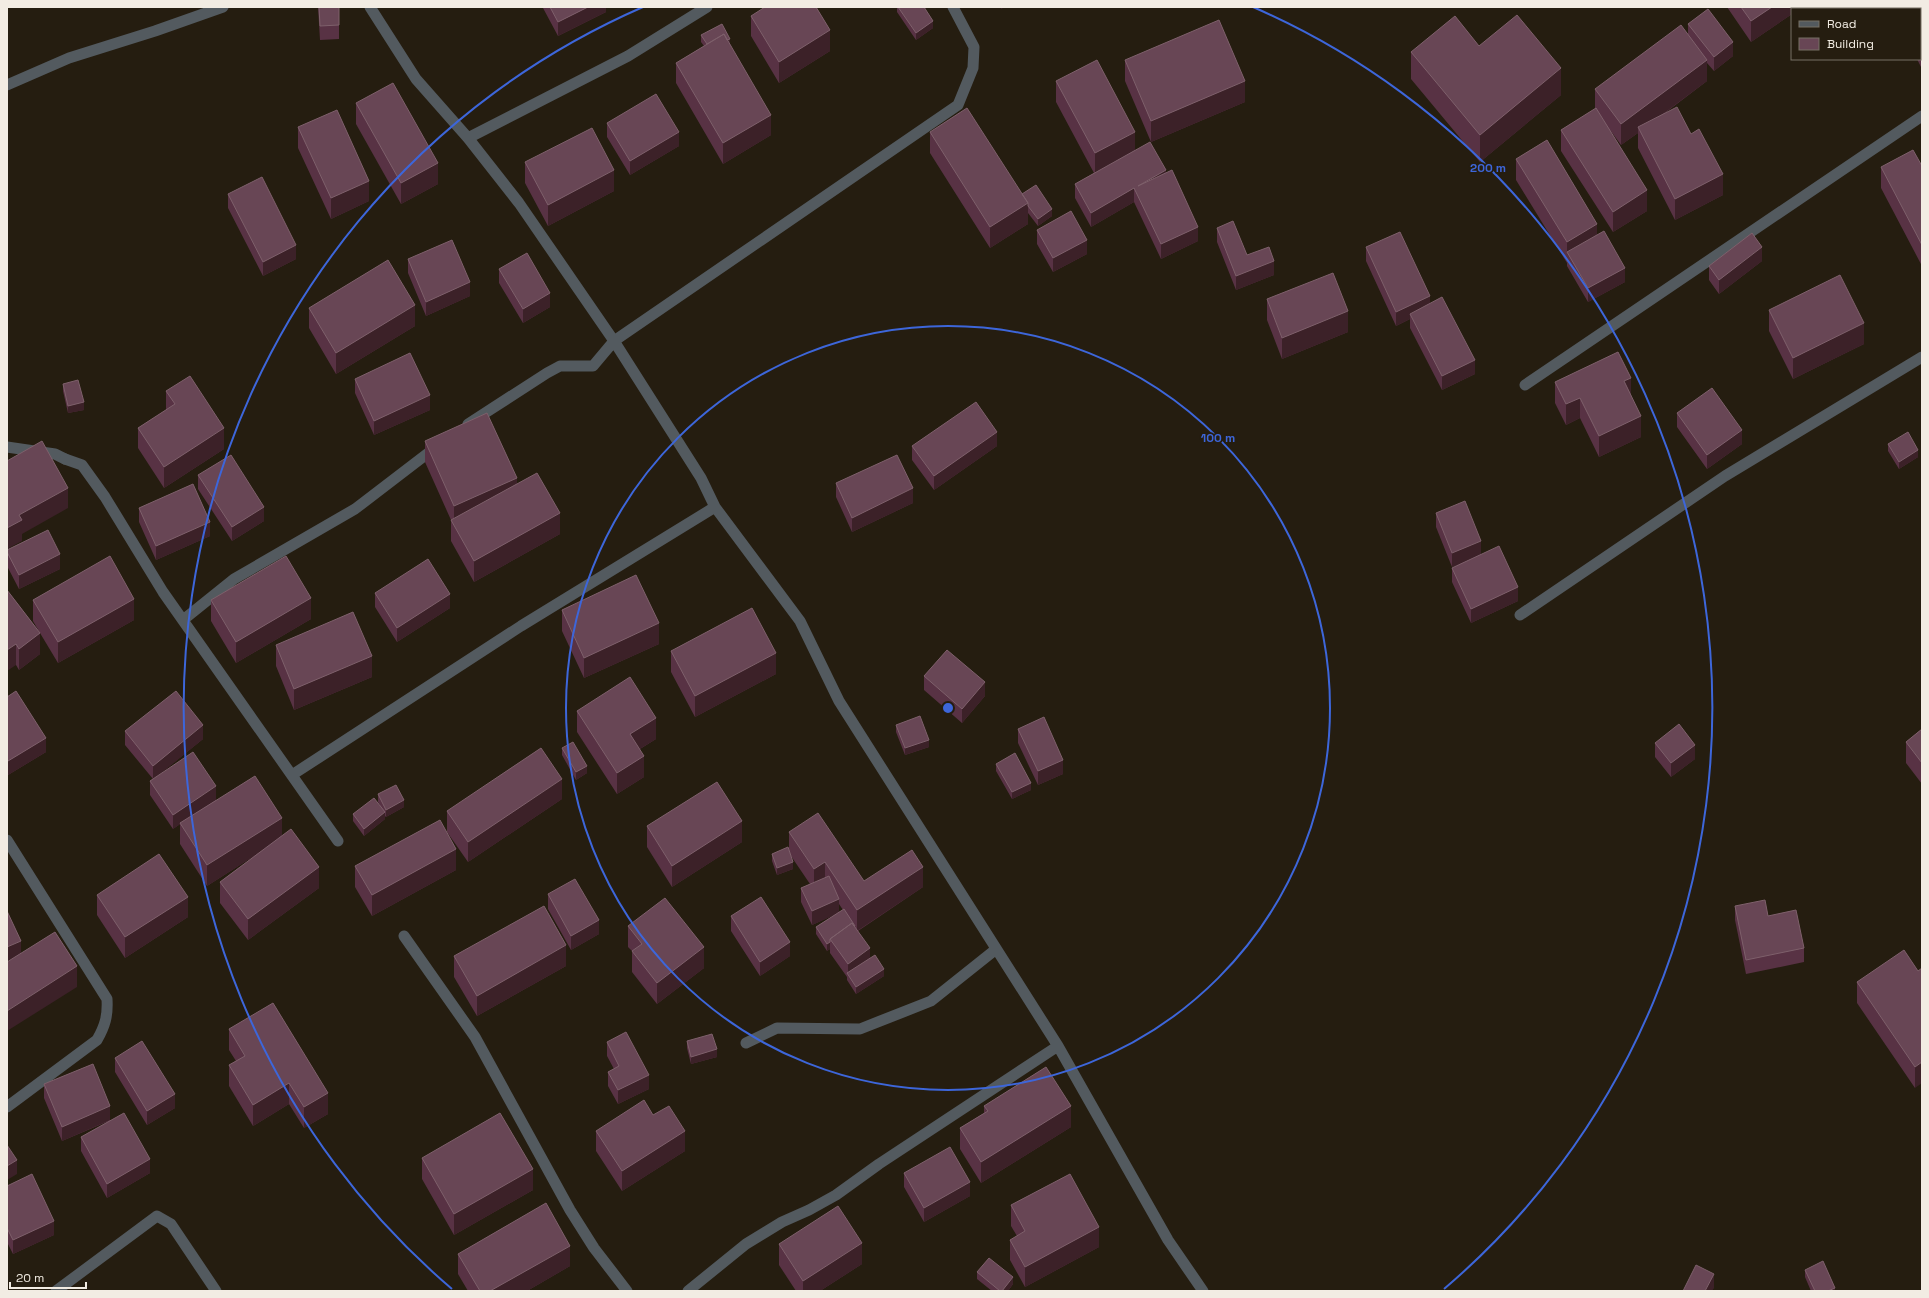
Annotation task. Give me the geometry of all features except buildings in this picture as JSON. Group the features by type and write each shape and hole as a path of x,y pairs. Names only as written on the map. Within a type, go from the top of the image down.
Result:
{"street":[{"path":"7,85 69,58 155,31 223,7"},
{"path":"370,7 416,79 468,138 519,203 614,341 702,478 715,507 800,620 839,701 995,950 1058,1046 1168,1240 1202,1291"},
{"path":"468,138 628,56 707,7"},
{"path":"457,432 560,366 593,366 614,341 958,105 973,68 974,47 953,7"},
{"path":"1525,384 1922,116"},
{"path":"1520,615 1725,476 1922,357"},
{"path":"183,620 234,579 356,509 445,441"},
{"path":"7,447 55,454 82,465 105,497 163,592 338,841"},
{"path":"292,775 521,626 715,507"},
{"path":"7,840 107,1000 108,1013 105,1027 96,1040 7,1107"},
{"path":"404,936 474,1037 570,1210 594,1248 627,1291"},
{"path":"746,1043 777,1028 860,1030 931,1001 995,950"},
{"path":"688,1291 746,1244 782,1222 809,1210 836,1195 879,1164 1058,1046"},
{"path":"56,1291 157,1216 171,1224 216,1291"}]}
